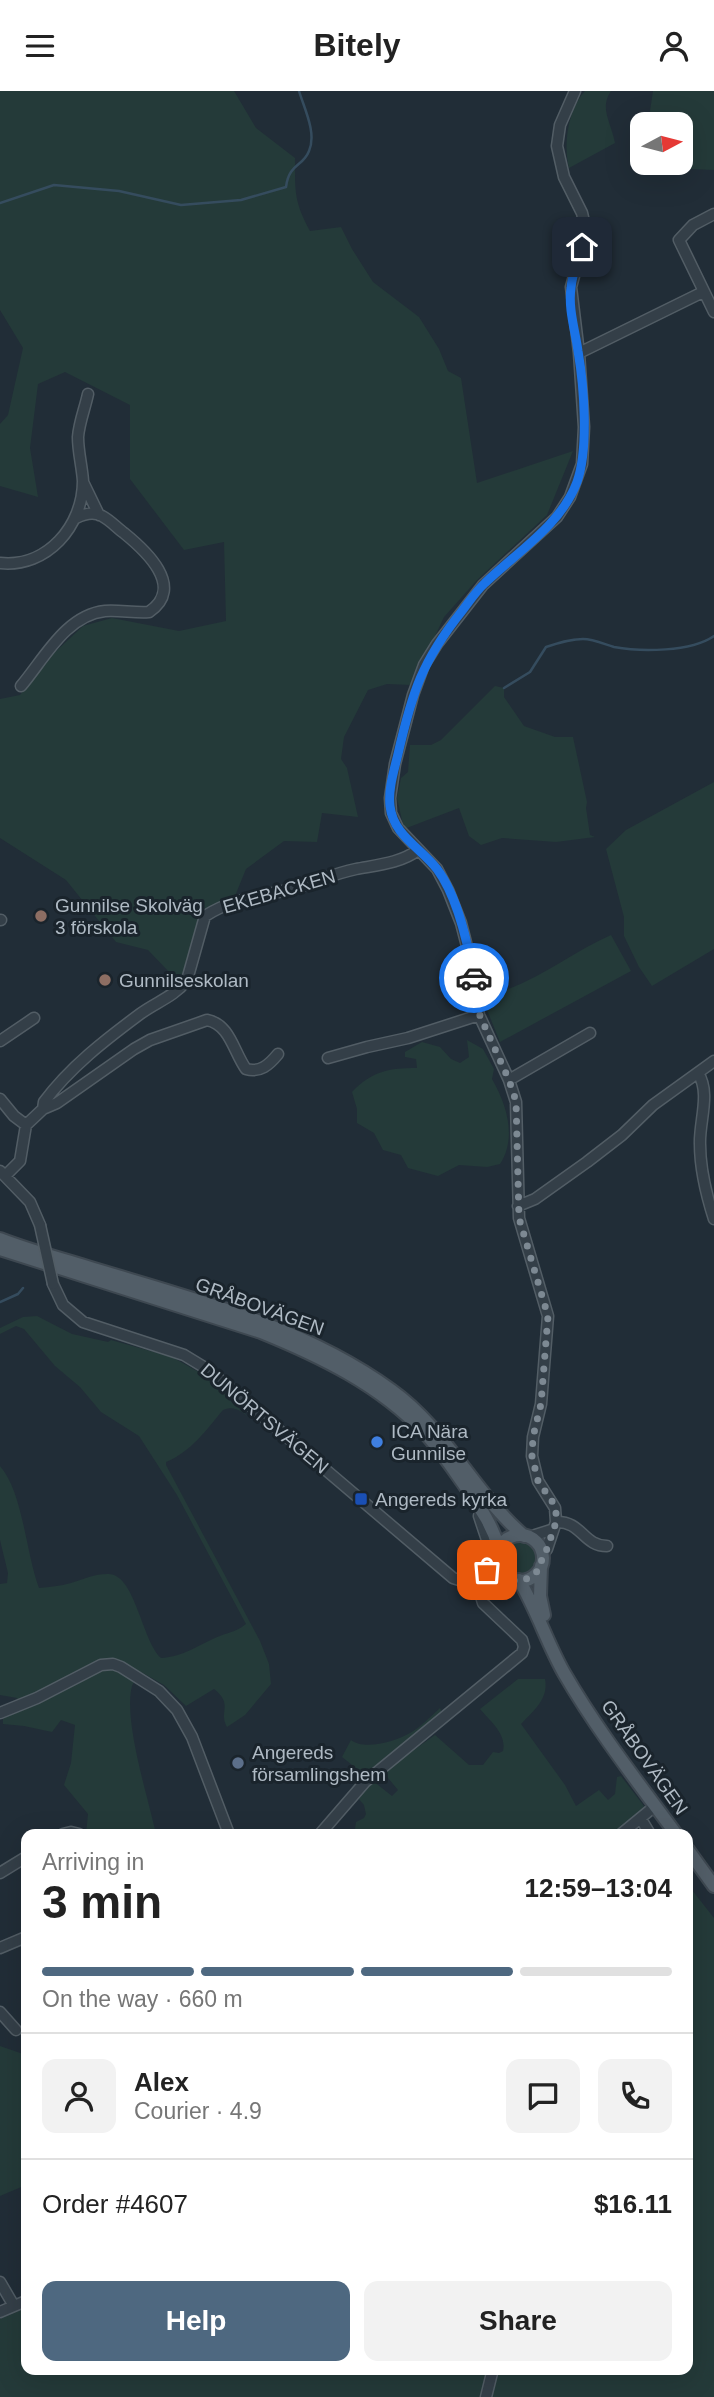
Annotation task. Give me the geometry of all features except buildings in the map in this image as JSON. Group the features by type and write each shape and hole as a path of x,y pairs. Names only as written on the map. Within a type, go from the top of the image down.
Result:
{"main road":[{"name":"GRÅBOVÄGEN","path":"0,1239 248,1317 341,1358 390,1389 414,1409 436,1431 494,1508 526,1536"},
{"name":"GRÅBOVÄGEN","path":"0,1249 261,1332 321,1359 385,1397 408,1416 439,1450 494,1530 498,1554"},
{"path":"526,1536 538,1545 542,1561 534,1575 515,1580 500,1570 498,1554 507,1539 526,1536"},
{"name":"GRÅBOVÄGEN","path":"542,1561 541,1606 582,1702"},
{"name":"GRÅBOVÄGEN","path":"515,1580 530,1599 563,1671 582,1702 672,1829"},
{"path":"693,1857 714,1887"}],"street":[{"path":"542,1561 554,1526 555,1508 538,1481 532,1456 533,1437 541,1404 548,1316 528,1254 518,1206 516,1101 480,1016 471,958 461,923 437,869 398,828 391,813 390,798 395,764 413,695 437,644 483,585 557,517 570,497 582,464 584,440 579,353 570,287 582,247 584,226 582,213 564,177 557,146 560,125 575,91"},
{"path":"714,214 694,225 680,240 714,312"},
{"path":"579,353 703,292"},
{"path":"21,686 60,637 80,621 103,611 149,612 155,608 162,596 163,579 150,556 99,515 83,481 78,434 88,394"},
{"path":"76,518 83,481"},
{"path":"0,563 34,559 56,544 76,518 83,514 99,515"},
{"name":"EKEBACKEN","path":"43,1109 44,1102 75,1066 153,1004 169,998 187,979 205,916 214,910 251,897 384,864 418,850"},
{"path":"328,1058 480,1016"},
{"path":"0,1041 34,1018"},
{"path":"3,1174 20,1161 26,1125 43,1109 57,1103 134,1049 203,1020 213,1021 220,1026 246,1069 257,1070 264,1067 278,1054"},
{"path":"509,1080 590,1033"},
{"path":"518,1206 535,1199 587,1162 622,1135 653,1105 714,1061"},
{"path":"698,1073 704,1087 699,1144 702,1174 714,1219"},
{"path":"0,1099 14,1116 26,1125"},
{"name":"DUNÖRTSVÄGEN","path":"3,1174 30,1202 40,1225 53,1284 63,1305 83,1322 184,1355 207,1369 442,1570 464,1583 515,1580"},
{"path":"476,1502 487,1541 487,1570"},
{"path":"526,1536 570,1523 592,1543 607,1546"},
{"path":"324,1829 365,1782 522,1653 522,1640 483,1603 480,1582 498,1554"},
{"path":"0,1713 37,1698 100,1665 113,1664 121,1667 159,1691 177,1710 192,1737 227,1829"},
{"path":"628,1829 656,1806"},
{"path":"641,1819 647,1829"},
{"path":"0,1873 21,1860"},
{"path":"0,1948 21,1939"},
{"path":"0,2012 16,2030"},
{"path":"0,2282 14,2306"},
{"path":"0,2312 21,2303"},
{"path":"485,2397 491,2375"}],"green space":[{"path":"0,91 234,91 256,128 295,158 296,196 310,231 341,227 373,282 419,317 439,349 448,371 461,378 477,483 573,451 547,515 477,580 444,617 412,685 387,684 368,690 344,737 341,759 347,768 358,817 322,813 317,842 284,841 246,869 235,896 205,913 183,976 170,973 148,950 116,942 66,880 0,838 0,699 20,695 53,654 83,626 112,618 179,631 226,621 224,542 184,550 130,479 130,405 65,372 38,384 30,448 38,497 0,486 0,424 8,415 23,348 0,310"},
{"path":"585,91 611,91 606,109 615,143 569,168 568,127 574,107"},
{"path":"653,91 714,91 714,170 693,169 693,112 650,111"},
{"path":"495,686 504,688 504,697 524,726 555,737 573,737 587,802 590,835 595,837 556,842 502,838 481,845 469,836 459,808 404,829 397,798 401,778 408,772 410,745 431,745 441,740"},
{"path":"714,782 714,949 652,986 624,936 624,917 606,849 626,830"},
{"path":"611,935 631,971 500,1042 485,1005 480,974 494,967 506,990"},
{"path":"467,1040 483,1049 494,1069 492,1079 508,1121 505,1154 500,1164 487,1167 459,1165 438,1176 408,1168 401,1155 383,1150 374,1133 357,1123 357,1109 352,1092 367,1079 382,1072 417,1068 416,1059 405,1057 405,1052 422,1042 440,1047 451,1059 460,1063 469,1057"},
{"path":"37,1316 72,1334 108,1342 111,1340 172,1357 224,1389 225,1396 251,1419 235,1409 223,1410 198,1439 166,1462 166,1465 260,1641 269,1664 271,1684 245,1715 227,1727 224,1717 225,1704 214,1689 186,1706 164,1685 141,1672 132,1686 131,1718 155,1829 86,1829 88,1814 64,1785 71,1763 75,1725 61,1720 52,1732 3,1724 3,1719 19,1709 17,1698 0,1695 0,1584 7,1583 8,1573 0,1540 0,1466 14,1491 39,1588 67,1584 98,1575 117,1577 132,1596 148,1638 161,1658 184,1653 246,1624 177,1495 139,1436 101,1412 80,1387 55,1366 24,1329 16,1326 0,1334 0,1328 23,1317"},
{"path":"519,1541 531,1546 536,1558 531,1570 519,1575 507,1570 502,1558 507,1546"},
{"path":"518,1679 545,1679 542,1699 521,1724 565,1785 576,1806 599,1790 608,1800 615,1794 617,1777 621,1776 644,1806 642,1813 624,1829 355,1829 356,1822 366,1814 364,1805 357,1797 373,1781 392,1796 398,1790 384,1773 435,1735 469,1765 483,1765 493,1752 503,1751 500,1733 480,1709"},
{"path":"440,1708 442,1713 368,1771 361,1772 342,1757 351,1740 372,1745 397,1739 418,1728"},
{"path":"693,1891 714,1918 714,2397 0,2397 0,2319 21,2310 21,2375 693,2375"},
{"path":"0,2046 21,2053 21,2187 0,2196"}],"waterway":[{"path":"0,203 54,185 119,191 181,205 241,200 286,187 290,173 306,156 311,144 309,121 299,91"},
{"path":"504,688 530,672 546,647 564,642 587,639 614,647 651,650 679,648 714,636"},
{"path":"0,1302 18,1294 23,1288"}],"way so far":[{"path":"474,978 480,1016 516,1101 519,1218 548,1316 541,1404 533,1437 533,1469 556,1513 551,1538 542,1556 541,1566 534,1575 524,1580 482,1582 487,1570"}],"place":[{"name":"Gunnilse Skolväg 3 förskola","path":"41,916"},
{"name":"Gunnilseskolan","path":"105,980"},
{"name":"ICA Nära Gunnilse","path":"377,1442"},
{"name":"Angereds kyrka","path":"361,1499"},
{"name":"Angereds församlingshem","path":"238,1763"}],"route":[{"path":"474,978 461,923 448,890 437,869 404,836 394,819 390,808 391,783 413,695 437,644 483,585 557,517 577,481 582,464 584,427 579,353 570,287 582,247"}]}
